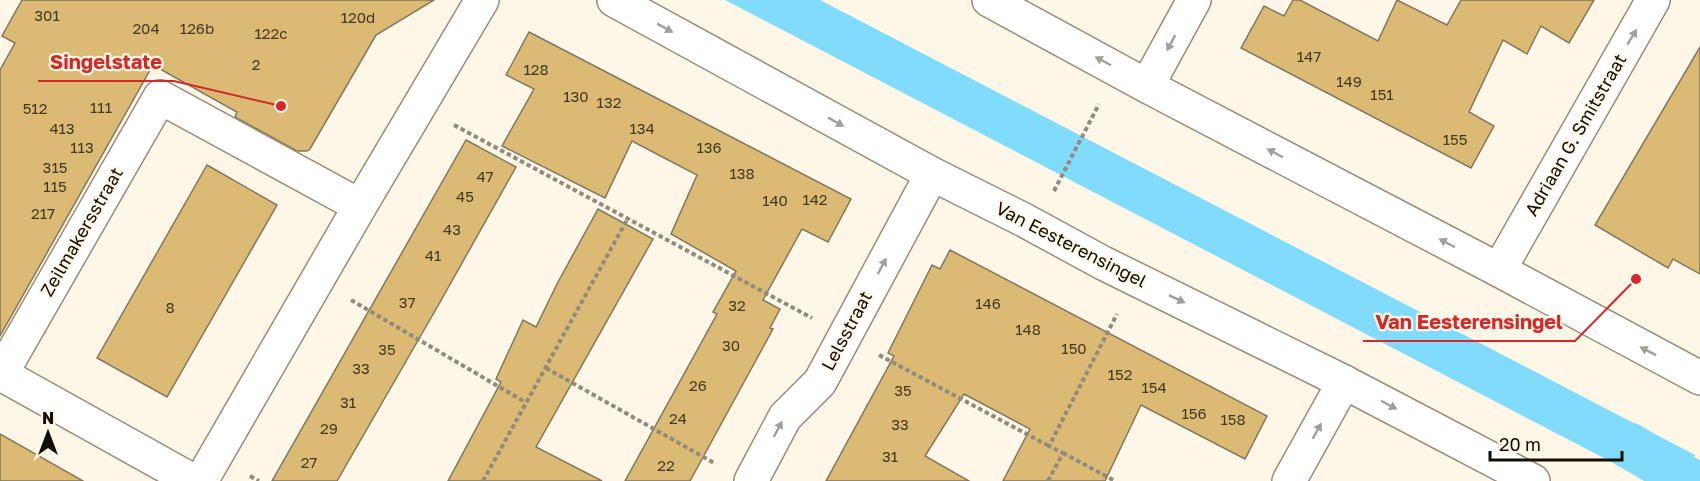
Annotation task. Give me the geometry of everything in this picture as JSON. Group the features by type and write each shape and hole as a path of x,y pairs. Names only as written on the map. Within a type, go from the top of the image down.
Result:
{"street":[{"path":"201,481 482,0"},
{"name":"Van Eesterensingel","path":"614,0 932,174 1135,279 1344,382 1533,481"},
{"path":"989,0 1700,378"},
{"path":"1147,86 1194,0"},
{"name":"Adriaan G. Smitstraat","path":"1499,270 1653,0"},
{"name":"Zeilmakersstraat","path":"194,481 1,374 160,97 360,206"},
{"name":"Lelsstraat","path":"738,475 785,417 820,382 932,174"},
{"path":"1289,481 1344,382"}],"path":[{"path":"420,105 1115,481"},
{"path":"1054,192 1093,115"},
{"path":"483,481 628,218"},
{"path":"1048,446 1135,279"},
{"path":"315,283 337,292 525,403"},
{"path":"546,368 738,475"},
{"path":"1048,481 1063,453"}],"water":[{"path":"725,0 820,0 1695,455 1680,481 1648,481"}],"building":[{"path":"22,0 434,0 376,35 307,151 297,151 235,117 237,112 153,65 0,336 0,70 15,43 2,36"},
{"path":"1293,0 1300,0 1378,41 1397,0 1447,25 1461,0 1594,0 1569,43 1541,26 1527,54 1503,40 1469,112 1494,126 1471,168 1241,48 1264,6 1284,16"},
{"path":"529,32 851,199 828,242 802,229 763,300 780,309 770,328 773,329 690,481 625,481 717,314 713,312 736,271 671,234 697,175 632,141 605,198 502,146 534,89 506,75"},
{"path":"1700,47 1700,274 1673,259 1668,268 1595,225"},
{"path":"466,140 516,167 439,304 337,481 272,481"},
{"path":"207,165 277,205 167,397 97,358"},
{"path":"598,209 653,239 536,447 602,481 448,481 501,382 496,379 523,320 536,327"},
{"path":"950,250 1267,416 1245,459 1141,405 1105,481 1003,481 1030,429 964,394 925,456 969,481 826,481 894,356 888,353 932,265 940,269"},
{"path":"0,434 83,481 0,481"}],"waterway":[{"path":"1628,445 1690,481"}],"place":[{"name":"Singelstate","path":"281,106"},
{"name":"Van Eesterensingel","path":"1636,279"}]}
